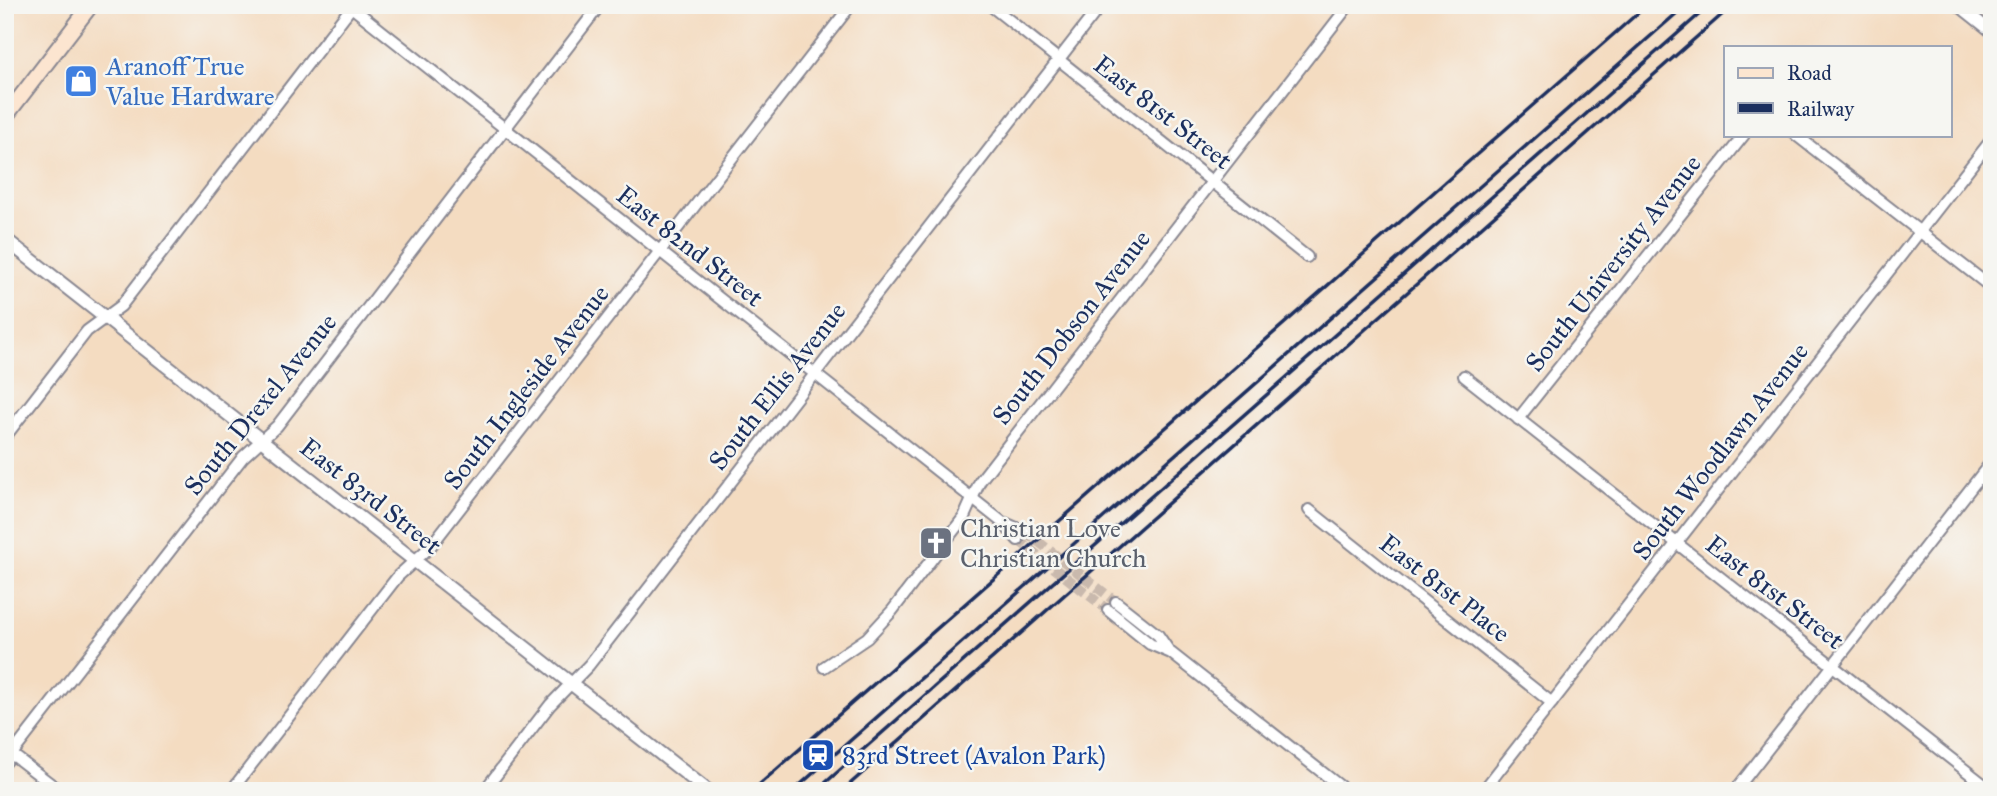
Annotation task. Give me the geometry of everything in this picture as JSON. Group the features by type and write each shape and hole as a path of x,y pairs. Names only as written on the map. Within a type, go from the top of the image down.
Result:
{"main road":[{"path":"5,117 91,5"}],"street":[{"name":"South Drexel Avenue","path":"8,755 243,457 277,426 600,5"},
{"name":"South Ingleside Avenue","path":"231,791 398,576 430,547 851,5"},
{"name":"East 81st Street","path":"990,5 1307,257"},
{"name":"South Ellis Avenue","path":"484,791 550,705 589,665 1101,5"},
{"name":"South Dobson Avenue","path":"824,667 867,638 892,611 964,517 980,481 1349,5"},
{"path":"1958,5 1992,32"},
{"name":"East 82nd Street","path":"351,6 1022,536"},
{"path":"5,438 87,331 121,306 351,6"},
{"name":"South University Avenue","path":"1518,419 1743,136"},
{"path":"1797,136 1992,288"},
{"name":"South Woodlawn Avenue","path":"1483,791 1992,139"},
{"name":"East 83rd Street","path":"5,239 708,791"},
{"name":"East 81st Street","path":"1464,376 1989,787"},
{"path":"1735,791 1992,461"},
{"name":"East 81st Place","path":"1309,510 1552,703"},
{"path":"1112,606 1158,635 1171,653 1346,791"},
{"path":"8,755 60,791"}],"tunnel":[{"path":"1026,532 1116,602"},
{"path":"1018,540 1108,610"}],"railway":[{"path":"752,791 1647,5"},
{"path":"793,791 1686,5"},
{"path":"816,791 1710,5"},
{"path":"842,791 1733,5"}],"place":[{"name":"Aranoff True Value Hardware","path":"81,81"},
{"name":"Christian Love Christian Church","path":"936,543"},
{"name":"83rd Street (Avalon Park)","path":"818,755"}]}
